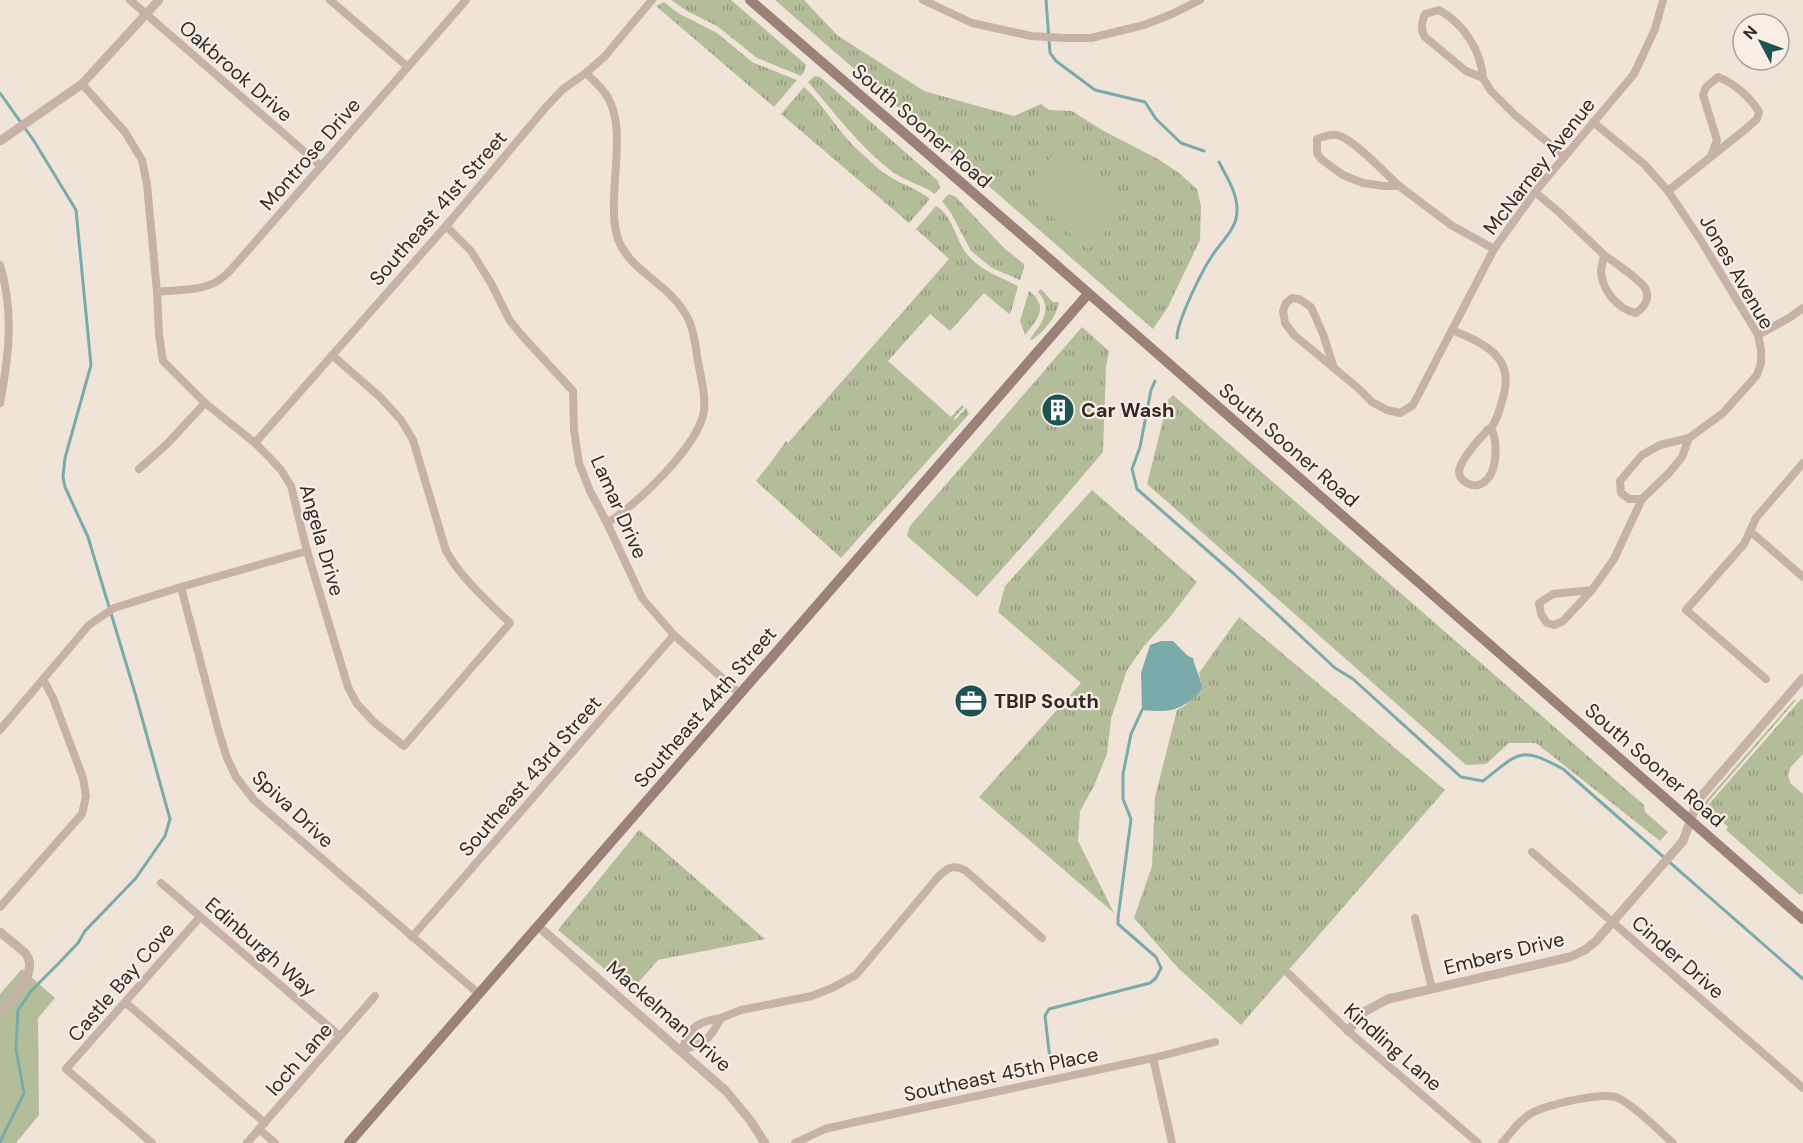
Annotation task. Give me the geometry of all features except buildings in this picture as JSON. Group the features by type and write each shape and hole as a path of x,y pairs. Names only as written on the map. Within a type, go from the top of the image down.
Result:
{"main road":[{"name":"South Sooner Road","path":"750,0 1803,919"},
{"name":"Southeast 44th Street","path":"349,1143 1088,294"}],"street":[{"name":"Oakbrook Drive","path":"130,0 321,166"},
{"path":"0,141 82,84 159,0"},
{"path":"330,0 408,67"},
{"name":"Montrose Drive","path":"157,292 205,286 224,276 466,0"},
{"name":"Southeast 41st Street","path":"255,443 563,89 605,56 652,0"},
{"path":"922,0 972,23 1044,38 1091,38 1144,26 1200,0"},
{"name":"McNarney Avenue","path":"1334,368 1372,402 1387,410 1400,412 1413,405 1494,249 1534,192 1634,74 1655,29 1663,0"},
{"path":"1483,78 1466,71 1425,37 1422,32 1425,14 1439,10 1447,14 1467,35 1480,59 1483,78 1491,91 1515,115 1564,156"},
{"path":"586,73 607,96 615,114 617,131 613,212 618,237 626,254 641,270 670,293 692,326 704,411 698,430 680,456 644,494 607,523"},
{"path":"1668,191 1757,119 1759,111 1754,103 1729,81 1718,77 1706,87 1703,95 1717,140 1711,156"},
{"name":"Angela Drive","path":"82,84 125,132 142,160 147,184 163,361 205,403 255,443 281,470 291,486 307,551 348,687 357,704 375,723 404,747 510,623 455,565 446,550 413,440 401,420 380,397 332,356"},
{"name":"Jones Avenue","path":"1593,122 1644,164 1668,191 1758,335 1761,363 1757,375 1723,413 1689,438 1660,445 1642,455 1629,468 1620,481 1621,493 1629,499 1642,499"},
{"path":"1399,186 1363,183 1343,175 1321,159 1317,153 1317,139 1334,134 1342,136 1353,143 1399,186 1450,225 1494,249"},
{"path":"1534,192 1604,255 1645,288 1647,298 1645,306 1636,313 1627,311 1618,304 1604,283 1601,271 1604,255"},
{"name":"Lamar Drive","path":"446,226 471,251 491,283 510,321 573,391 574,430 579,463 590,491 642,598 674,636 740,694"},
{"path":"0,265 5,282 10,336 4,360 0,403"},
{"path":"1292,298 1299,299 1311,307 1334,368 1294,335 1285,323 1283,311 1286,303 1292,298"},
{"path":"1758,335 1790,318 1803,308"},
{"path":"1452,330 1485,345 1498,356 1507,377 1505,393 1491,428 1485,432 1460,468 1459,473 1466,483 1478,486 1492,470 1496,441 1491,428"},
{"path":"139,469 167,444 205,403"},
{"path":"1592,590 1552,594 1539,603 1540,615 1547,623 1554,625 1563,621 1592,590 1614,559 1642,499 1682,457 1689,438"},
{"path":"1766,679 1686,610 1744,544 1756,518 1803,463"},
{"path":"1750,531 1803,577"},
{"path":"0,730 44,681 89,625 114,608 307,551"},
{"name":"Spiva Drive","path":"181,587 218,729 236,777 254,800 479,994"},
{"name":"Southeast 43rd Street","path":"412,937 674,636"},
{"name":"Embers Drive","path":"1348,1031 1364,1011 1388,999 1570,957 1585,950 1596,941 1683,841 1698,800 1803,678"},
{"path":"0,907 82,814 86,796 84,778 44,681"},
{"name":"Cinder Drive","path":"1532,852 1803,1088"},
{"path":"682,1050 687,1035 702,1022 812,996 856,975 938,877 951,867 958,867 966,871 1042,938"},
{"name":"Edinburgh Way","path":"161,883 340,1036"},
{"name":"Castle Bay Cove","path":"152,1143 66,1069 200,917"},
{"path":"1415,918 1432,989"},
{"name":"Mackelman Drive","path":"538,926 726,1090 765,1143"},
{"path":"0,932 27,955 31,969 26,980 0,1013"},
{"name":"Kindling Lane","path":"1289,974 1348,1031 1478,1143"},
{"name":"loch Lane","path":"248,1143 375,996"},
{"path":"126,1002 262,1126 275,1143"},
{"path":"682,1050 701,1044 712,1034 721,1018"},
{"path":"696,1027 708,1038"},
{"name":"Southeast 45th Place","path":"795,1143 825,1129 1154,1058 1215,1042"},
{"path":"1154,1058 1172,1143"},
{"path":"1502,1143 1530,1113 1547,1107 1609,1095 1633,1109 1672,1143"}],"green space":[{"path":"671,0 731,0 804,63 806,65 804,72 801,76 757,58 717,26"},
{"path":"775,0 804,0 837,35 924,91 1014,116 1041,104 1049,110 1072,111 1179,173 1197,189 1201,206 1200,240 1168,307 1153,329"},
{"path":"664,2 678,13 717,33 752,62 797,80 774,107 656,6"},
{"path":"815,76 820,77 938,181 940,188 935,194 895,174 867,150 808,82"},
{"path":"804,87 853,146 871,163 890,177 930,199 909,223 781,114"},
{"path":"1059,148 1126,208 1089,250 1022,190"},
{"path":"949,194 956,197 1004,248 1024,264 1020,280 992,268 971,251 942,201"},
{"path":"936,206 946,215 962,248 971,259 990,272 1018,286 1011,312 1009,314 984,293 950,331 930,314 888,361 951,417 962,405 964,407 954,418 955,420 966,408 969,414 841,558 756,481 786,441 788,443 949,259 916,229"},
{"path":"1041,289 1053,302 1059,302 1056,313 1049,323 1032,340 1030,339 1044,316 1045,304 1038,292"},
{"path":"1029,291 1039,303 1040,308 1037,319 1025,335 1020,321"},
{"name":"Car Wash","path":"1082,327 1109,351 1106,367 1103,452 977,597 907,536 910,526"},
{"path":"1173,395 1644,805 1645,812 1668,832 1660,841 1536,743 1509,743 1486,764 1466,765 1147,484 1168,400"},
{"path":"1092,490 1197,582 1127,670 1111,719 1107,754 1094,786 1080,811 1078,841 1114,913 979,797 1081,683 998,612 1005,586"},
{"path":"1239,617 1445,790 1241,1025 1178,968 1134,918 1152,866 1155,797 1177,710 1186,705 1201,682 1199,673"},
{"path":"1797,699 1708,802 1707,806 1704,804 1793,701"},
{"path":"1803,699 1803,754 1790,768 1788,776 1791,784 1803,794 1803,893 1800,895 1726,830 1728,827 1708,808 1709,804"},
{"path":"639,830 765,939 658,960 631,991 558,930"},
{"path":"22,969 55,998 38,1018 39,1115 16,1143 0,1143 0,994"}],"water":[{"path":"1161,641 1173,641 1193,658 1202,689 1188,702 1175,709 1142,710 1141,673 1150,645"}],"waterway":[{"path":"1046,0 1050,53 1056,61 1095,90 1145,102 1156,119 1181,143 1204,151"},
{"path":"0,93 34,141 76,210 91,365 65,458 63,477 65,487 88,537 170,819 165,836 136,878 32,990 18,1010 16,1049 24,1093 0,1142"},
{"path":"1177,338 1181,320 1197,282 1209,260 1233,227 1237,216 1235,196 1219,162"},
{"path":"1155,381 1151,390 1140,447 1132,469 1137,489 1233,573 1335,668 1353,679 1461,777 1483,781 1504,764 1520,756 1528,755 1548,761 1563,769 1803,979"},
{"path":"1051,1068 1045,1016 1049,1009 1150,983 1156,978 1161,968 1156,957 1118,924 1131,819 1123,799 1123,774 1131,734 1142,710"}],"place":[{"name":"Car Wash","path":"1058,410"},
{"name":"TBIP South","path":"971,701"}]}
